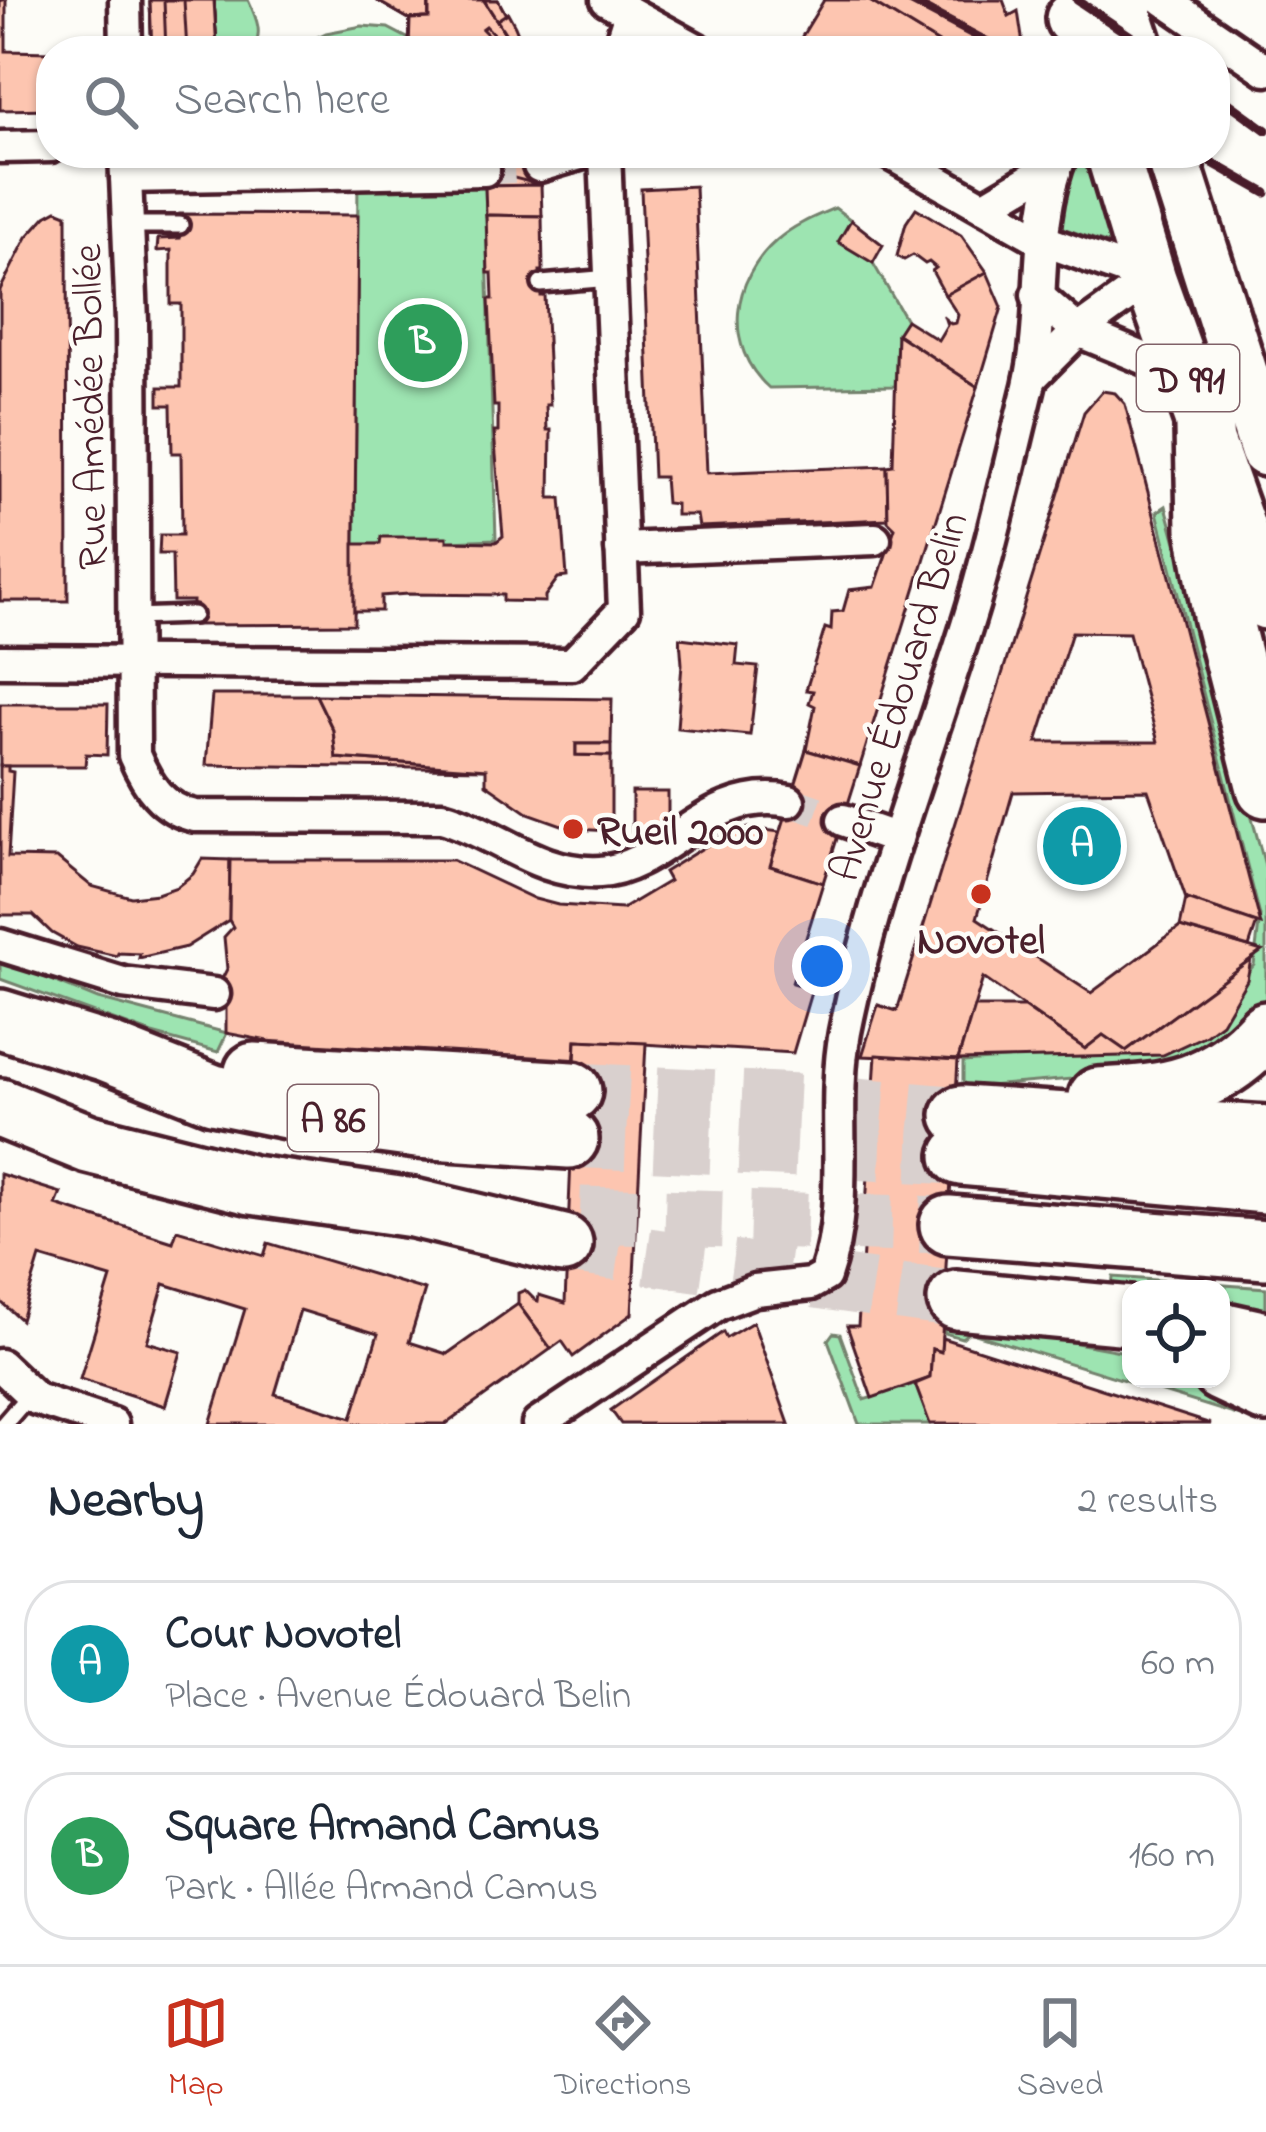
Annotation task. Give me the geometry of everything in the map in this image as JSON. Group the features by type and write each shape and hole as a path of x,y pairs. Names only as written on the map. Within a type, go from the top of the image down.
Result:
{"highway":[{"path":"1235,410 1206,529 1222,615 1266,788"},
{"name":"A 86","path":"0,1019 107,1052 213,1094 321,1116 417,1129 571,1115"},
{"path":"975,1130 1036,1099 1160,1095 1207,1078 1248,1051 1266,1031"},
{"name":"A 86","path":"0,1108 89,1144 252,1185 563,1230"},
{"path":"975,1130 1266,1135"},
{"path":"975,1130 1266,1184"},
{"path":"949,1225 1266,1250"},
{"path":"1122,1315 974,1303 1122,1341"},
{"path":"1230,1333 1266,1341"},
{"path":"1230,1376 1266,1393"}],"main road":[{"path":"1073,23 1134,1 1137,36"},
{"name":"D 991","path":"1117,168 1150,279 1235,410"},
{"name":"D 991","path":"1176,168 1235,410 1266,603"},
{"path":"1187,204 1150,279 1235,410"}],"street":[{"path":"125,0 126,36"},
{"path":"1134,1 1201,36"},
{"path":"618,6 673,36"},
{"path":"1230,51 1266,70"},
{"path":"0,147 36,146"},
{"name":"Rue Amédée Bollée","path":"125,168 132,321 134,754 145,779 174,812 195,816 442,817 474,826 513,853 558,868 601,872 631,865 674,835 732,805 789,802"},
{"path":"340,168 484,170"},
{"path":"0,661 572,664 624,610 606,168"},
{"path":"916,168 1042,240 1150,279"},
{"path":"985,207 1045,168"},
{"name":"Avenue Édouard Belin","path":"598,1385 681,1325 736,1295 811,1284 825,1276 838,1180 844,1039 897,838 973,604 1030,378 1042,240 1058,168"},
{"path":"1030,378 1078,331 1150,279"},
{"path":"1037,295 1078,331 1235,410"},
{"path":"621,549 875,538"},
{"path":"844,820 897,838"},
{"path":"0,945 123,983 214,994"},
{"path":"0,1365 36,1399 112,1424"},
{"path":"538,1424 598,1385"},
{"path":"556,1424 598,1385"}],"lane":[{"path":"127,225 180,225"},
{"path":"541,284 610,278"},
{"path":"134,617 193,615"},
{"path":"4,1424 31,1393"}],"green space":[{"path":"214,0 248,0 257,36 216,36"},
{"path":"362,26 388,28 403,36 320,36"},
{"path":"1070,168 1094,168 1114,246 1054,225"},
{"path":"358,178 485,186 496,539 355,545"},
{"path":"835,208 851,220 839,242 873,263 906,320 897,334 895,386 769,388 744,353 738,313 742,293 750,274 777,240"},
{"path":"1166,506 1266,869 1263,1007 1169,1071 963,1088 963,1062 1130,1050 1208,1021 1254,965 1260,916 1157,512"},
{"path":"0,959 98,999 227,1033 218,1052 152,1034 0,979"},
{"path":"1113,1277 1155,1280 1122,1280 1122,1294 1111,1300"},
{"path":"1230,1285 1266,1288 1266,1326 1230,1320"},
{"path":"946,1319 1122,1351 1122,1379 969,1332 962,1338 944,1333"},
{"path":"833,1333 840,1334 864,1400 915,1384 930,1424 859,1424 828,1340"},
{"path":"1150,1388 1227,1388 1266,1415 1266,1424"}],"building":[{"path":"0,0 6,0 6,51 36,52 36,109 0,110"},
{"path":"150,0 202,0 203,36 151,36"},
{"path":"150,0 214,0 216,36 151,36"},
{"path":"150,0 214,0 216,36 151,36"},
{"path":"150,0 214,0 216,36 151,36"},
{"path":"164,0 214,0 216,36 165,36"},
{"path":"184,0 214,0 216,36 186,36"},
{"path":"376,0 429,0 429,18 410,19"},
{"path":"376,0 468,0 487,36 409,36 410,19"},
{"path":"376,0 429,0 429,18 409,19"},
{"path":"376,0 484,0 507,36 409,36 410,19"},
{"path":"376,0 429,0 429,18 409,19"},
{"path":"429,0 484,0 507,36 429,36"},
{"path":"429,0 484,0 507,36 409,36 410,19 429,18"},
{"path":"429,0 484,0 507,36 409,36 410,19 429,18"},
{"path":"429,0 484,0 507,36 409,36 410,19 429,18"},
{"path":"484,0 498,0 518,36 507,36"},
{"path":"484,0 498,0 518,36 507,36"},
{"path":"484,0 498,0 518,36 507,36"},
{"path":"824,0 868,0 927,36 802,36"},
{"path":"868,0 1003,0 1009,16 1018,11 1022,36 927,36"},
{"path":"508,13 519,36 507,36 497,20"},
{"path":"484,168 539,168 541,185 485,186"},
{"path":"484,168 539,168 541,185 485,186"},
{"path":"495,168 539,168 541,185 496,186"},
{"path":"502,168 539,168 541,185 510,177"},
{"path":"541,185 542,216 486,215 485,186"},
{"path":"695,186 707,473 887,466 888,519 699,527 697,515 676,515 676,504 666,503 664,477 653,477 641,189"},
{"path":"916,208 961,235 987,272 945,295 932,271 936,268 929,262 913,255 904,260 897,256 906,223"},
{"path":"57,210 67,214 68,601 0,601 0,290 27,237"},
{"path":"180,214 358,215 354,624 192,625 193,601 173,601 172,554 159,554 160,535 182,535 181,453 172,453 171,405 159,405 159,387 181,387 181,304 171,304 171,250 157,251 158,239 180,238"},
{"path":"486,215 542,216 550,498 561,498 567,577 558,578 545,602 503,601 503,595 408,594 381,596 381,611 354,611 354,544 380,544 381,537 496,542 503,536"},
{"path":"851,220 883,245 873,263 838,242"},
{"path":"987,272 1002,307 978,387 897,334 906,320 938,340 947,325 945,319 956,323 958,315 945,295"},
{"path":"897,334 978,387 860,766 806,750 815,706 809,703 813,691 806,690 825,628 831,630 832,612 843,611 849,590 875,587 895,528 888,521 887,466 893,465"},
{"path":"1102,391 1115,393 1125,404 1261,925 1186,899 1148,790 1013,792 977,918 1091,993 1180,927 1262,951 1126,1051 1103,1035 1085,1049 983,978 958,1060 862,1056 878,1005 897,1011 1084,412","holes":["1072,632 1129,633 1158,742 1037,742"]},
{"path":"680,638 738,645 736,665 758,667 750,735 677,728"},
{"path":"212,695 316,695 333,730 336,758 486,769 206,765"},
{"path":"316,695 612,699 611,744 576,744 576,755 611,756 611,831 573,829 528,813 486,784 486,769 336,758 333,730"},
{"path":"0,704 108,704 107,755 86,754 85,766 0,766"},
{"path":"576,744 611,744 611,756 576,755"},
{"path":"806,750 860,766 823,883 770,866"},
{"path":"0,766 13,772 8,857 57,858 91,886 131,897 177,887 202,859 230,860 229,920 186,947 139,958 140,954 117,956 77,947 33,915 0,915"},
{"path":"632,792 668,792 668,818 647,831 632,831"},
{"path":"749,828 780,832 770,866 823,883 792,983 812,989 793,1053 576,1040 574,1065 283,1044 226,1033 222,979 227,969 224,937 233,927 229,920 230,860 452,860 535,899 622,909 669,881 664,872 724,835"},
{"path":"1186,899 1257,923 1249,947 1180,927"},
{"path":"1251,959 1247,980 1222,1023 1163,1055 958,1060 974,1007 1024,1007 1085,1049 1103,1035 1126,1051"},
{"path":"576,1040 646,1043 632,1314 573,1357 562,1341 551,1349 518,1304 518,1293 525,1290 538,1301 539,1295 565,1303"},
{"path":"876,1055 958,1060 941,1352 932,1349 930,1378 872,1398 847,1326 858,1326"},
{"path":"0,1174 61,1193 56,1205 173,1242 177,1230 264,1256 268,1243 425,1290 409,1342 447,1354 518,1304 551,1349 446,1424 210,1424 245,1309 164,1284 147,1342 181,1352 165,1406 80,1379 111,1278 40,1257 21,1320 0,1301","holes":["300,1310 378,1334 352,1418 275,1394"]},
{"path":"753,1322 789,1424 621,1424 611,1410 723,1332 726,1338"},
{"path":"942,1338 1211,1424 930,1424 915,1384 930,1378 932,1349 941,1352"}],"tunnel":[{"path":"484,170 512,168"},
{"path":"789,801 843,820"},
{"path":"572,1091 961,1115"},
{"path":"569,1139 961,1156"},
{"path":"580,1215 949,1225"},
{"path":"563,1244 957,1300"}],"railway":[{"path":"908,0 976,36"},
{"path":"1077,0 1131,36"},
{"path":"1230,104 1266,130"},
{"path":"1222,168 1266,193"}],"place":[{"name":"Square Armand Camus","path":"423,343"},
{"name":"Rueil 2000","path":"573,829"},
{"name":"Cour Novotel","path":"1082,846"},
{"name":"Novotel","path":"981,894"}]}
